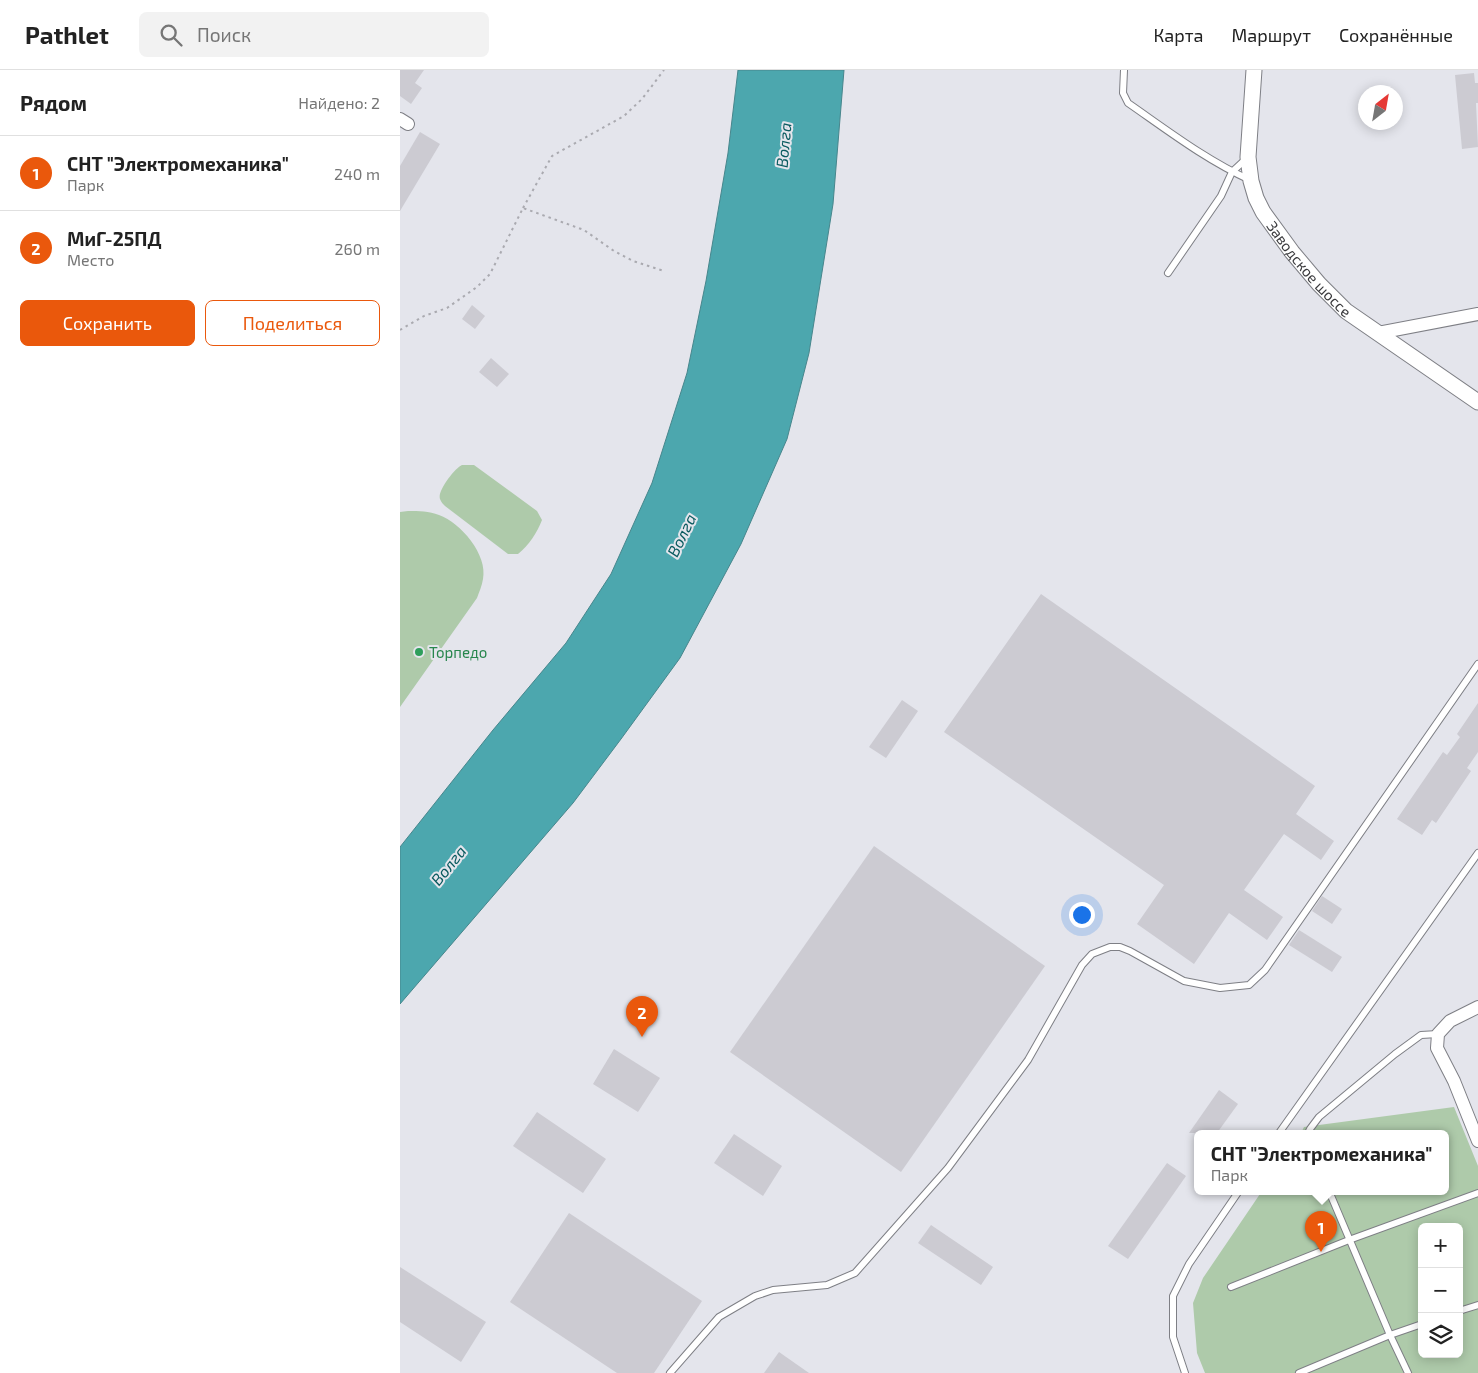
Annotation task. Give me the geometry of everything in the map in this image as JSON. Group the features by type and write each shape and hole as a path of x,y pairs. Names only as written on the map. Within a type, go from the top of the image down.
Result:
{"street":[{"name":"Заводское шоссе","path":"1254,70 1248,157 1251,181 1263,212 1292,252 1319,284 1346,310 1478,402"},
{"path":"1378,333 1478,314"},
{"path":"1478,1007 1450,1021 1438,1034 1436,1048 1454,1081 1478,1141"}],"lane":[{"path":"1124,70 1123,93 1128,102 1198,152 1251,181"},
{"path":"1168,273 1221,196 1232,172 1248,157"},
{"path":"670,1373 719,1317 755,1296 773,1290 827,1285 855,1273 948,1168 1028,1060 1082,965 1092,954 1110,947 1120,947 1184,981 1220,988 1249,985 1265,970 1478,664"},
{"path":"1281,1130 1478,852"},
{"path":"1310,1130 1319,1117 1421,1035 1438,1034"},
{"path":"1231,1287 1349,1240 1478,1193"},
{"path":"1185,1373 1172,1337 1173,1296 1189,1264 1236,1195"},
{"path":"1331,1195 1408,1373"},
{"path":"1463,1310 1478,1305"},
{"path":"1299,1373 1418,1325"}],"path":[{"path":"400,330 424,316 447,308 477,287 490,274 552,156 624,116 642,99 664,70"},
{"path":"523,208 584,230 614,251 664,271"}],"green space":[{"path":"462,465 474,465 537,511 542,520 540,525 529,543 518,554 508,554 441,502 441,491 451,475"},
{"name":"Торпедо","path":"400,512 435,514 447,519 464,532 477,550 481,560 483,582 477,598 400,707"},
{"path":"1454,1107 1478,1166 1478,1373 1205,1373 1197,1353 1193,1303 1203,1278 1259,1195 1449,1195 1449,1130 1302,1130 1304,1127"}],"water":[{"name":"Волга","path":"738,70 844,70 833,204 809,353 787,439 741,544 680,658 573,803 400,1004 400,847 493,730 566,643 611,574 652,483 687,373 706,281 728,153"}],"building":[{"path":"400,70 424,70 415,83 422,88 411,104 400,96"},
{"path":"1474,73 1475,83 1478,83 1478,103 1476,103 1478,147 1462,149 1455,75"},
{"path":"420,132 440,144 400,211 400,166"},
{"path":"472,305 485,316 475,329 462,319"},
{"path":"491,358 509,374 497,387 479,372"},
{"path":"1041,594 1315,786 1296,814 1334,841 1321,860 1284,834 1244,890 1283,917 1267,940 1229,913 1194,964 1137,924 1164,885 944,732"},
{"path":"902,700 918,711 886,758 869,747"},
{"path":"1478,703 1478,752 1467,768 1471,771 1436,823 1432,820 1422,835 1397,819 1443,752 1447,755 1460,737 1457,734"},
{"path":"874,846 1045,966 901,1172 730,1052"},
{"path":"1322,896 1342,909 1332,924 1312,911"},
{"path":"1299,930 1342,957 1332,972 1289,945"},
{"path":"614,1049 660,1078 638,1112 593,1084"},
{"path":"1219,1090 1238,1104 1219,1130 1194,1130 1194,1133 1189,1133"},
{"path":"537,1112 606,1159 583,1193 513,1146"},
{"path":"734,1134 782,1166 763,1196 714,1163"},
{"path":"1167,1163 1186,1176 1128,1259 1108,1246"},
{"path":"569,1213 702,1301 654,1373 617,1373 510,1302"},
{"path":"931,1225 993,1267 981,1285 918,1243"},
{"path":"400,1267 486,1322 461,1362 400,1322"},
{"path":"779,1352 809,1373 764,1373"}],"place":[{"name":"Торпедо","path":"419,652"},
{"name":"МиГ-25ПД","path":"642,1037"},
{"name":"СНТ \"Электромеханика\"","path":"1321,1252"}]}
